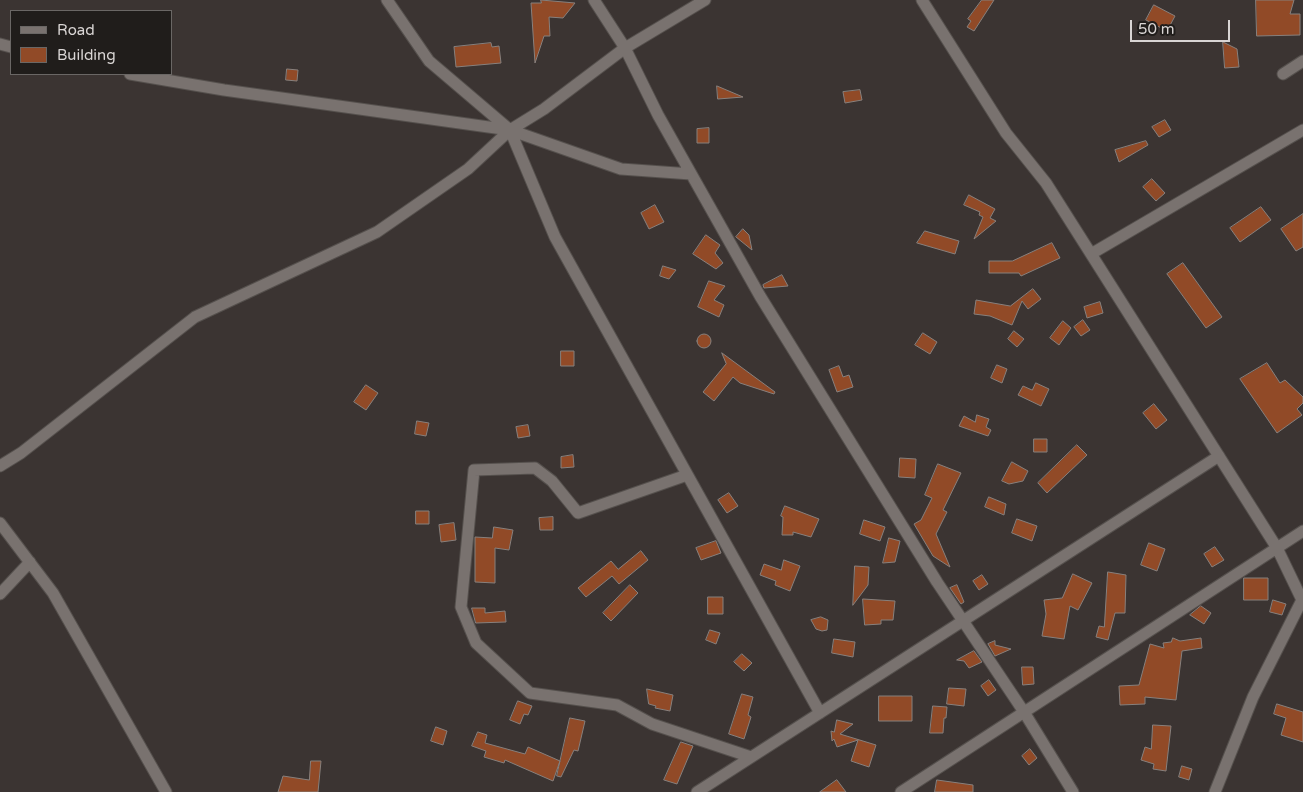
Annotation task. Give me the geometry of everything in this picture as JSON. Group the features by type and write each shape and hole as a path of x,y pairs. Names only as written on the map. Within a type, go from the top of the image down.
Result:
{"street":[{"path":"387,0 429,61 510,130 555,237 820,713"},
{"path":"594,0 625,48 658,115 760,296 962,621 1024,712 1074,792"},
{"path":"0,466 22,453 195,317 377,232 468,170 510,130 544,109 625,48 704,0"},
{"path":"922,0 1006,134 1046,183 1219,456 1277,548 1302,601 1253,696 1215,792"},
{"path":"1282,74 1303,61"},
{"path":"136,75 224,90 510,130 621,169 692,174"},
{"path":"1091,254 1303,130"},
{"path":"697,792 1219,456"},
{"path":"687,475 578,514 552,481 535,468 474,470 461,607 476,643 530,693 616,705 652,724 751,757"},
{"path":"0,523 53,593 166,792"},
{"path":"901,792 1303,531"},
{"path":"0,594 30,562"}],"building":[{"path":"541,0 575,3 563,18 549,17 550,36 544,36 535,63 531,3 541,3"},
{"path":"982,0 994,0 974,31 967,27 971,21 968,19"},
{"path":"1256,0 1294,0 1290,14 1300,14 1300,35 1257,36"},
{"path":"1154,5 1175,16 1167,31 1146,20"},
{"path":"1223,42 1237,49 1239,67 1225,68"},
{"path":"491,43 492,47 499,46 501,63 456,67 454,47"},
{"path":"287,69 298,70 297,81 286,80"},
{"path":"717,86 743,97 718,99"},
{"path":"860,90 862,100 845,103 843,92"},
{"path":"1165,120 1171,130 1159,137 1152,127"},
{"path":"709,128 709,143 697,143 697,129"},
{"path":"1146,141 1148,145 1119,162 1115,150"},
{"path":"1152,179 1165,193 1156,201 1143,187"},
{"path":"969,195 995,209 990,218 996,221 974,239 983,217 979,215 980,212 964,205"},
{"path":"655,205 664,222 649,229 641,213"},
{"path":"1261,207 1271,220 1240,242 1230,228"},
{"path":"1303,214 1303,247 1296,251 1281,229"},
{"path":"743,229 749,235 752,250 736,237"},
{"path":"925,231 959,241 955,254 917,243"},
{"path":"706,235 720,245 715,253 723,263 716,269 693,254"},
{"path":"1052,243 1060,258 1021,276 1019,273 989,273 989,261 1012,261"},
{"path":"1183,263 1222,317 1206,328 1167,274"},
{"path":"663,266 676,270 669,279 660,276"},
{"path":"782,275 788,286 764,288 763,285"},
{"path":"709,281 725,286 714,300 724,305 719,317 698,307"},
{"path":"1033,289 1041,299 1028,309 1022,301 1012,325 990,316 974,314 976,300 1010,306"},
{"path":"1100,302 1103,313 1087,318 1084,307"},
{"path":"1083,320 1090,330 1081,336 1074,327"},
{"path":"1063,321 1071,328 1059,345 1050,338"},
{"path":"1014,331 1024,339 1017,347 1008,339"},
{"path":"923,333 937,342 930,354 915,345"},
{"path":"704,334 709,336 711,341 709,346 704,348 699,346 697,341 699,336"},
{"path":"561,351 574,351 574,366 561,366"},
{"path":"722,353 775,392 774,394 740,383 733,377 714,401 703,392 726,364"},
{"path":"1267,363 1280,383 1285,380 1303,397 1303,403 1297,409 1302,415 1277,433 1240,379"},
{"path":"997,365 1007,369 1002,383 991,378"},
{"path":"839,366 843,377 849,375 853,387 837,392 829,370"},
{"path":"1036,383 1049,389 1041,406 1018,395 1023,386 1032,390"},
{"path":"366,385 378,393 366,410 354,402"},
{"path":"1154,404 1167,420 1156,429 1143,413"},
{"path":"977,415 989,419 986,427 991,430 988,436 959,426 964,416 975,422"},
{"path":"417,421 429,423 426,436 415,434"},
{"path":"528,425 530,436 518,438 516,427"},
{"path":"1034,439 1047,439 1047,452 1034,452"},
{"path":"1077,445 1087,455 1047,493 1038,483"},
{"path":"573,455 574,467 561,468 561,457"},
{"path":"900,458 916,459 915,478 899,477"},
{"path":"1012,462 1028,471 1023,481 1009,484 1002,481"},
{"path":"938,464 961,473 943,510 947,512 936,534 950,567 933,556 914,524 921,520 932,498 925,495"},
{"path":"729,493 738,506 727,513 718,500"},
{"path":"989,497 1006,504 1004,515 985,507"},
{"path":"785,506 819,519 811,537 793,532 793,535 782,535 783,517 781,516"},
{"path":"416,511 429,511 429,524 416,524"},
{"path":"553,517 553,530 540,530 539,518"},
{"path":"1017,519 1037,526 1032,541 1012,533"},
{"path":"864,520 885,527 880,541 860,534"},
{"path":"454,523 456,540 441,542 439,525"},
{"path":"494,527 513,530 509,550 495,548 495,583 475,582 475,537 492,538"},
{"path":"889,538 900,541 895,562 883,563"},
{"path":"716,541 721,553 701,560 696,548"},
{"path":"1149,543 1165,549 1157,571 1141,565"},
{"path":"1215,547 1224,560 1212,567 1204,554"},
{"path":"641,551 648,560 619,584 612,576 586,597 578,588 611,561 618,569"},
{"path":"784,560 800,566 790,591 775,585 776,581 760,575 764,564 781,570"},
{"path":"855,566 869,567 868,585 853,605"},
{"path":"1108,572 1126,575 1125,613 1115,613 1108,640 1096,637 1099,626 1104,627"},
{"path":"1073,574 1092,583 1078,610 1070,606 1064,639 1042,636 1046,614 1044,600 1062,598"},
{"path":"982,575 988,584 979,590 973,581"},
{"path":"1244,578 1268,578 1268,600 1244,600"},
{"path":"630,585 638,593 611,621 603,613"},
{"path":"957,585 964,602 961,604 950,588"},
{"path":"708,597 723,597 723,614 708,614"},
{"path":"863,599 895,601 893,620 881,620 881,624 865,625"},
{"path":"1273,600 1286,604 1282,615 1270,612"},
{"path":"1201,606 1211,613 1204,624 1190,615"},
{"path":"472,608 485,608 485,613 505,611 506,622 476,623"},
{"path":"821,617 828,620 827,630 816,629 811,620"},
{"path":"710,630 720,633 716,644 706,640"},
{"path":"1173,638 1180,641 1201,638 1202,648 1182,651 1176,700 1145,697 1145,704 1120,705 1119,686 1139,685 1150,644 1164,648 1163,643 1171,642"},
{"path":"834,639 855,642 853,657 832,653"},
{"path":"995,641 995,645 1011,649 995,656 988,644"},
{"path":"974,651 982,662 969,668 964,661 957,660"},
{"path":"742,654 752,663 744,671 734,662"},
{"path":"1022,667 1033,667 1034,684 1023,685"},
{"path":"989,680 996,690 988,696 981,686"},
{"path":"949,688 966,689 964,706 947,704"},
{"path":"647,689 673,695 670,711 655,708 656,706 649,704"},
{"path":"742,694 753,697 748,715 751,717 744,739 729,734"},
{"path":"879,696 912,696 912,721 879,721"},
{"path":"518,701 532,706 528,715 524,714 520,724 510,720"},
{"path":"1277,704 1303,712 1303,742 1281,735 1286,718 1274,714"},
{"path":"933,706 947,707 943,733 930,733"},
{"path":"570,718 585,721 578,751 574,750 561,777 557,776"},
{"path":"837,720 853,724 840,734 876,745 869,767 851,761 858,740 837,747 834,739 832,741 831,731 834,732"},
{"path":"1153,725 1171,726 1166,771 1153,769 1154,764 1141,760 1145,747 1151,749"},
{"path":"436,727 447,731 443,745 431,741"},
{"path":"478,732 487,735 485,743 525,754 528,747 560,761 553,781 505,760 504,763 484,757 486,751 472,746"},
{"path":"681,742 693,746 677,784 664,780"},
{"path":"1030,749 1037,758 1029,765 1022,756"},
{"path":"311,761 321,761 318,792 278,792 283,776 309,780"},
{"path":"1182,766 1192,769 1189,780 1179,777"},
{"path":"837,780 846,792 820,792"},
{"path":"937,780 973,785 973,792 935,792"}]}
